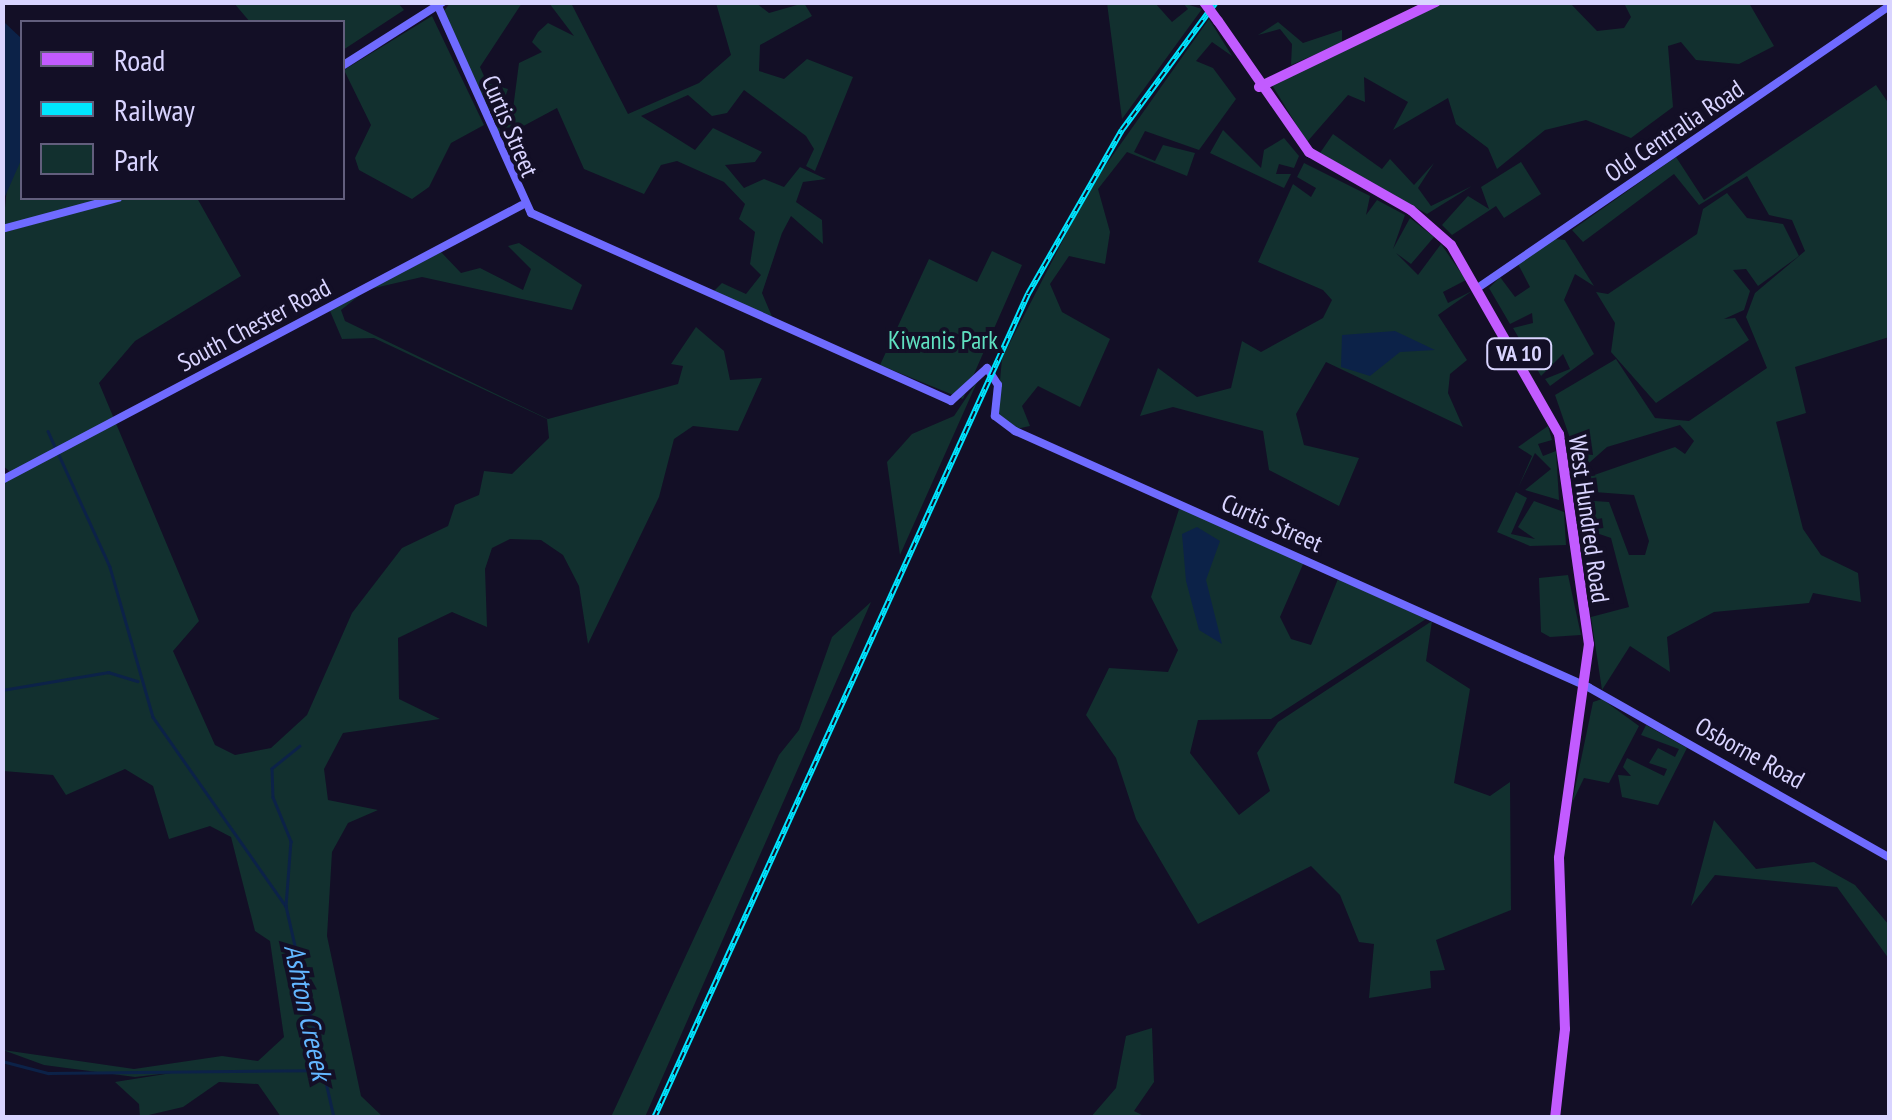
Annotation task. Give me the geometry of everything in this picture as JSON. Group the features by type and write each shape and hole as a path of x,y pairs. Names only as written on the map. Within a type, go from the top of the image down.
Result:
{"main road":[{"name":"West Hundred Road","path":"1204,2 1259,87 1309,152 1431,224 1480,287 1561,443 1588,688 1559,854 1564,1029 1555,1118"},
{"path":"1259,87 1436,2"}],"street":[{"path":"345,64 440,4"},
{"name":"Curtis Street","path":"440,4 522,205 961,401 982,368 998,385 995,416 1015,431 1588,688"},
{"name":"Old Centralia Road","path":"1480,287 1890,6"},
{"path":"2,229 111,200"},
{"name":"South Chester Road","path":"2,480 522,205"},
{"name":"Osborne Road","path":"1588,688 1890,858"}],"green space":[{"path":"234,3 398,3 404,10 345,49 345,20 248,20"},
{"path":"450,3 522,3 480,67 487,83 508,89 502,106 486,110 444,11"},
{"path":"549,3 571,3 628,114 699,83 731,55 716,3 756,3 769,13 804,3 812,16 760,45 759,71 784,79 807,59 853,77 815,171 806,166 814,149 806,136 744,90 727,113 712,116 688,95 641,116 695,150 713,128 762,152 755,162 725,165 744,188 764,179 784,187 800,167 826,179 803,182 796,202 822,220 823,244 791,216 782,233 762,293 773,319 714,291 722,283 746,294 761,275 750,264 755,232 739,219 745,204 724,182 677,161 661,165 644,194 584,169 557,108 497,140 492,125 513,109 519,63 542,52 532,42 538,32 548,23 574,36"},
{"path":"1107,3 1155,3 1172,22 1188,9 1183,3 1202,9 1122,119"},
{"path":"1443,3 1570,3 1597,31 1624,28 1631,17 1624,3 1749,3 1774,46 1739,64 1696,60 1681,42 1668,46 1673,107 1631,138 1586,120 1545,130 1497,169 1488,148 1456,124 1448,98 1393,130 1408,102 1364,77 1365,102 1348,95 1307,142 1272,85"},
{"path":"432,16 484,125 451,143 429,187 412,199 359,170 355,158 371,125 345,69"},
{"path":"1209,19 1232,56 1212,42 1196,61 1213,68 1236,99 1199,150 1145,131 1134,152 1155,161 1163,145 1195,153 1187,176 1127,152 1098,189 1110,232 1105,264 1069,256 1050,284 1062,312 1110,339 1080,407 1038,386 1022,406 1030,426 1016,429 997,415 1002,358 1091,186"},
{"path":"1278,22 1303,43 1342,30 1342,43 1291,65 1292,44 1280,29 1258,35"},
{"path":"1876,85 1889,104 1889,337 1795,367 1806,413 1776,422 1803,529 1821,555 1858,573 1861,602 1813,593 1809,603 1714,612 1667,637 1670,672 1630,646 1602,690 1591,617 1629,607 1611,538 1579,527 1579,500 1609,502 1629,555 1645,555 1649,541 1634,495 1581,491 1577,481 1675,447 1685,454 1694,441 1680,425 1607,447 1581,470 1555,395 1616,359 1655,418 1689,421 1767,368 1746,317 1755,293 1805,251 1792,220 1769,215 1747,176 1699,205 1674,174 1583,242 1572,230 1676,157 1704,200"},
{"path":"1223,130 1261,168 1264,150 1284,138 1299,156 1294,168 1279,164 1276,174 1291,174 1284,188 1210,153"},
{"path":"1333,134 1382,169 1390,159 1414,185 1434,163 1418,188 1431,206 1472,186 1427,214 1320,153"},
{"path":"20,161 20,200 111,200 3,229 8,176"},
{"path":"1521,162 1541,194 1504,218 1496,206 1452,235 1442,225 1468,196 1489,209 1481,187"},
{"path":"1304,163 1370,196 1366,215 1377,200 1405,215 1393,249 1410,218 1434,237 1411,264 1396,253 1418,275 1441,244 1466,280 1443,292 1448,303 1472,291 1438,315 1467,360 1450,374 1448,393 1463,427 1326,362 1296,414 1304,445 1359,458 1339,506 1269,470 1263,431 1173,407 1140,416 1158,368 1197,397 1231,388 1242,341 1261,352 1323,318 1332,300 1323,290 1258,262 1293,184 1311,197 1316,188 1297,177"},
{"path":"1727,193 1747,218 1783,224 1799,256 1758,286 1746,269 1733,270 1750,291 1744,310 1724,319 1735,318 1749,340 1656,403 1611,352 1615,323 1596,292 1608,294 1697,234 1703,209"},
{"path":"120,200 198,200 241,276 135,341 99,383 199,621 173,651 215,745 235,755 271,748 307,715 352,613 402,548 448,526 455,505 479,495 484,471 512,474 549,438 547,419 374,338 342,339 330,311 360,295 341,310 345,321 548,419 678,384 683,366 671,364 696,327 724,351 730,380 762,378 738,431 693,426 674,439 659,497 588,644 579,586 563,555 541,540 510,539 492,548 485,569 487,627 452,612 398,638 399,699 440,719 343,733 324,769 328,800 378,810 348,823 332,852 327,936 361,1096 383,1117 281,1117 258,1084 219,1082 183,1107 140,1117 139,1104 115,1082 178,1072 135,1077 44,1065 3,1050 134,1069 222,1056 258,1061 284,1037 270,941 255,931 231,837 210,826 169,839 153,786 125,769 66,795 53,775 3,771 3,483 13,474 3,466 2,233"},
{"path":"1555,239 1565,240 1594,286 1575,274 1564,300 1594,354 1550,386 1545,379 1570,369 1563,354 1541,376 1513,328 1533,323 1532,313 1510,324 1489,288 1500,277 1515,297 1530,287 1518,264"},
{"path":"519,243 582,285 572,310 422,277 370,289 441,252 461,273 480,268 523,290 531,269 508,246"},
{"name":"Kiwanis Park","path":"992,251 1022,265 963,399 880,365 929,259 977,282"},
{"path":"978,380 900,555 887,462 912,434 954,416"},
{"path":"1548,426 1552,440 1538,444 1543,456 1556,451 1559,500 1525,490 1551,469 1535,453 1518,488 1532,456 1518,447"},
{"path":"1516,492 1527,498 1511,534 1535,539 1518,527 1534,501 1564,512 1566,545 1530,546 1497,532"},
{"path":"1180,506 1304,562 1280,617 1291,639 1311,645 1338,579 1426,619 1271,719 1198,720 1190,753 1239,815 1270,791 1257,753 1278,722 1432,621 1426,661 1470,689 1454,783 1490,796 1510,782 1511,910 1436,940 1445,970 1430,971 1431,988 1369,998 1374,944 1359,942 1340,895 1311,866 1198,924 1136,819 1116,758 1086,715 1109,668 1168,672 1178,650 1151,597"},
{"path":"1568,575 1581,635 1550,637 1541,632 1539,578"},
{"path":"871,602 645,1117 611,1117 779,755 799,730 832,637"},
{"path":"1602,699 1639,726 1609,783 1584,778 1572,803 1593,702"},
{"path":"1646,725 1687,748 1658,805 1622,797 1618,775 1631,776 1623,767 1627,758 1664,776 1667,769 1649,763 1658,748 1675,757 1679,749 1641,735"},
{"path":"1714,820 1756,869 1814,862 1855,885 1889,925 1889,959 1837,887 1715,875 1691,906"},
{"path":"1152,1028 1154,1082 1134,1111 1146,1117 1090,1118 1116,1088 1126,1036"}],"water":[{"path":"2,3 5,23 20,37 20,163 3,201"},
{"path":"1395,331 1435,350 1400,352 1370,376 1341,367 1342,335"},
{"path":"1197,527 1220,541 1206,580 1222,644 1199,630 1186,581 1182,534"}],"waterway":[{"path":"48,431 55,447"},
{"path":"59,455 110,567 153,717 286,906"},
{"path":"2,690 108,672 138,681"},
{"name":"Ashton Creeek","path":"300,746 272,769 273,797 291,841 286,906 334,1118"},
{"path":"2,1061 48,1073 315,1070"}],"railway":[{"path":"654,1118 1028,294 1122,130 1216,2"}]}
